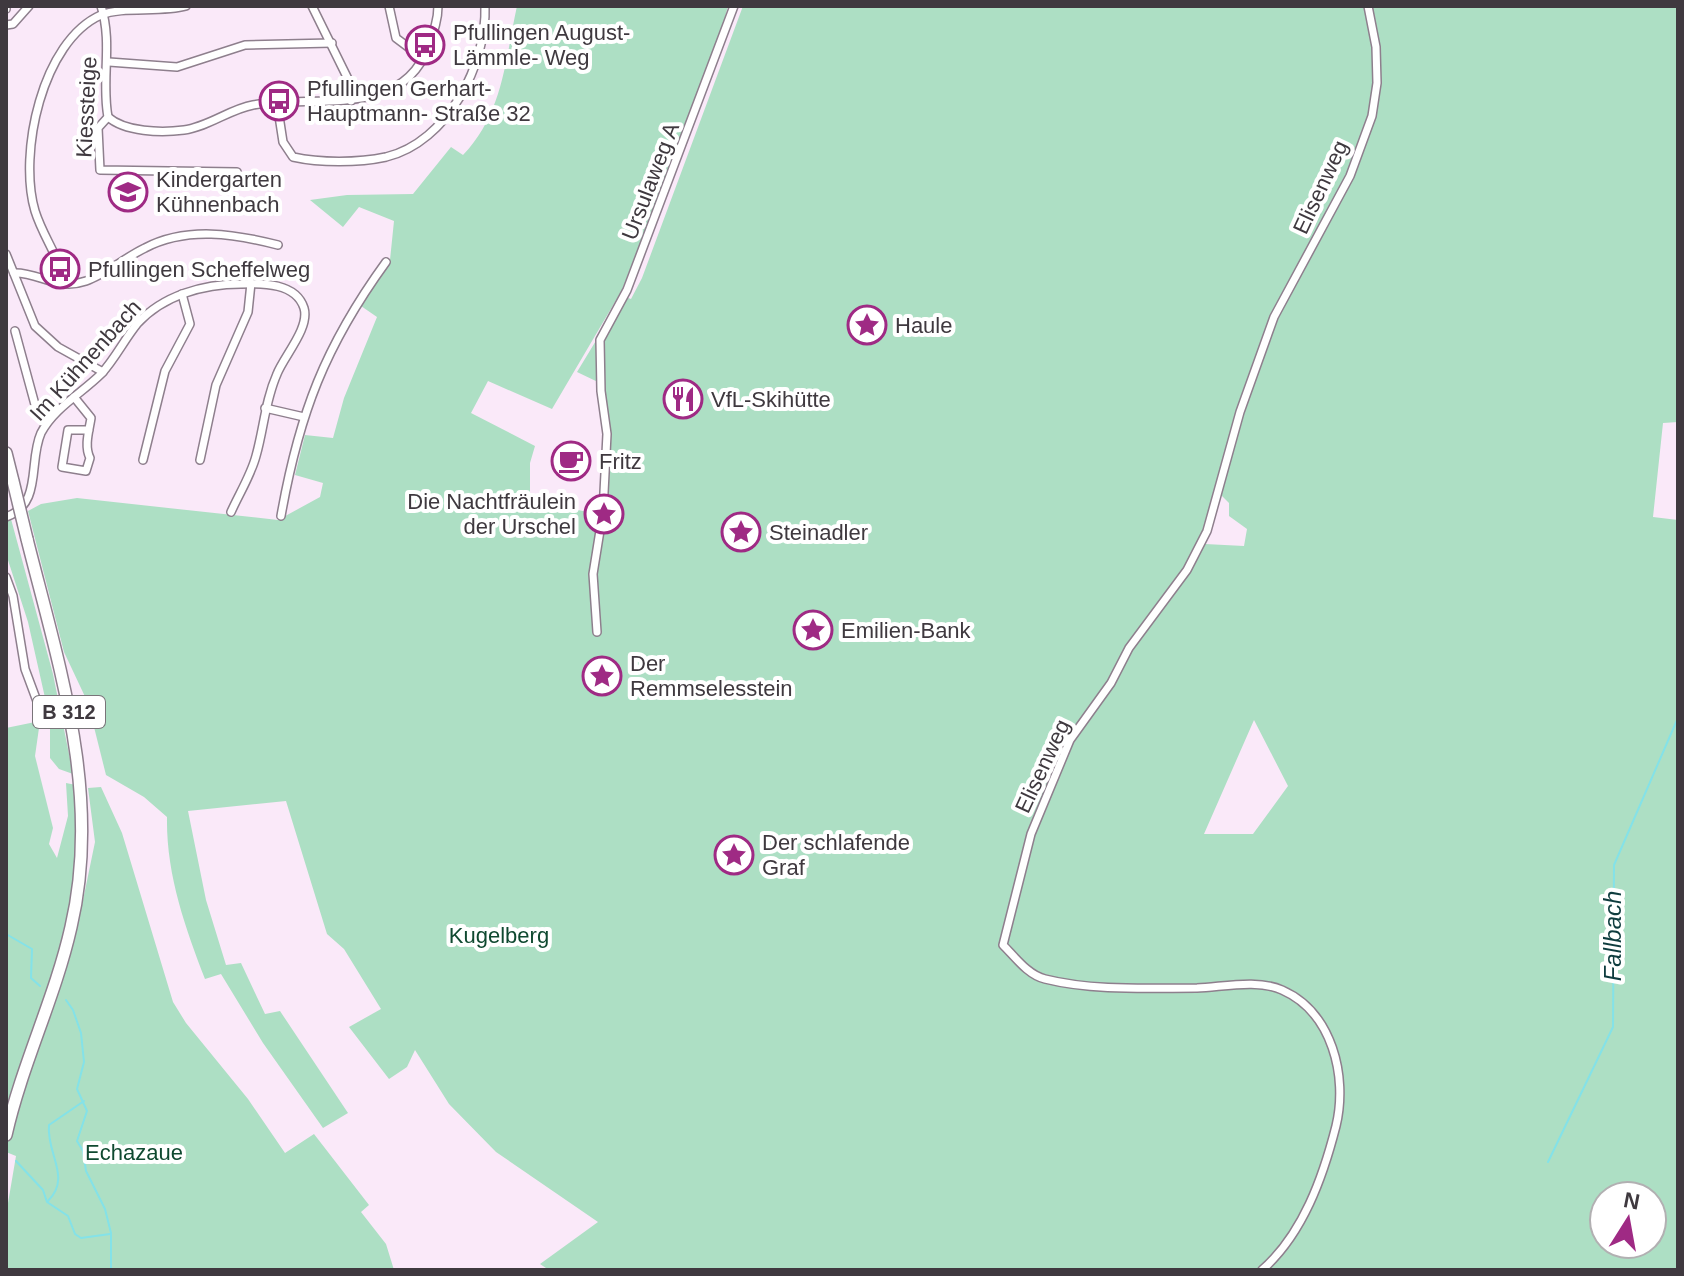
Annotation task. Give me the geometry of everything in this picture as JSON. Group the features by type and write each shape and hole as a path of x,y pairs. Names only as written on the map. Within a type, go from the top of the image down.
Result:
{"main road":[{"name":"B 312","path":"6,453 78,764 83,818 78,889 69,937 6,1135"}],"street":[{"path":"6,25 13,24 29,6"},
{"path":"65,284 62,268 36,213 30,187 35,122 46,78 76,32 102,10 171,10 186,6"},
{"path":"312,6 348,79 351,101"},
{"path":"389,6 396,38 401,45 424,59"},
{"path":"108,117 126,128 186,130 252,105 351,101 390,91 424,59 438,19 438,6"},
{"path":"277,103 283,142 293,157 313,161 387,157 417,142 449,113 470,84 486,20 485,6"},
{"name":"Ursulaweg A","path":"597,632 593,574 603,515 607,434 599,367 600,340 627,290 734,6"},
{"name":"Elisenweg","path":"1262,1270 1294,1232 1326,1167 1339,1114 1337,1069 1329,1033 1303,1003 1280,989 1256,985 1129,987 1043,979 1024,967 1003,945 1031,834 1065,751 1091,706 1111,683 1129,648 1187,570 1207,531 1240,412 1274,317 1350,176 1372,116 1377,83 1376,47 1368,6"},
{"name":"Kiessteige","path":"102,10 109,62 105,99 108,117 98,128 100,170 237,172"},
{"path":"109,62 177,67 245,45 332,43"},
{"path":"14,273 65,284 87,281 150,245 184,235 216,233 278,245"},
{"path":"6,254 35,326 58,347 103,372"},
{"path":"281,516 304,417 327,354 386,262"},
{"path":"200,460 216,385 248,312 251,283"},
{"name":"Im Kühnenbach","path":"6,517 16,513 28,499 35,448 48,421 103,372 138,323 182,294 216,284 251,283 282,287 298,296 305,310 305,321 277,374 265,408 256,458 231,512"},
{"path":"143,460 165,371 190,324 182,294"},
{"path":"15,331 37,412 48,421"},
{"path":"74,397 91,418 86,450 90,458 86,471 62,467 68,430 89,430"},
{"path":"265,408 304,417"},
{"path":"6,577 13,596 25,669 44,720"}],"green space":[{"name":"Kugelberg","path":"517,6 728,6 720,36 622,290 552,409 488,381 471,413 535,446 530,463 530,500 602,515 607,434 600,383 577,372 623,296 631,299 642,278 743,6 1678,6 1678,422 1663,423 1653,517 1678,520 1678,1270 549,1270 540,1264 598,1222 496,1152 449,1104 415,1050 407,1067 389,1079 349,1027 381,1009 344,949 327,934 286,801 188,811 206,900 226,965 241,963 265,1014 280,1011 348,1113 323,1128 263,1043 221,974 205,979 173,880 167,817 144,797 106,775 88,703 64,652 28,511 41,504 77,498 278,520 320,497 323,483 295,475 305,435 333,438 344,398 377,317 361,306 390,260 394,221 359,207 343,227 310,200 347,195 413,194 451,147 463,155 476,139 487,122 505,66","holes":["1219,478 1225,481 1221,495 1229,503 1229,516 1247,529 1244,546 1205,544 1189,571 1184,567 1205,527","1254,720 1288,786 1253,834 1204,834"]},
{"path":"11,519 53,674 73,774 59,769 50,758 50,720 28,622 6,554 6,521"},
{"name":"Echazaue","path":"40,721 35,756 53,828 49,844 57,858 68,816 66,783 76,785 80,832 73,888 82,905 95,842 88,788 101,787 122,833 173,1002 186,1023 248,1099 285,1153 314,1134 369,1205 361,1212 386,1244 394,1270 6,1270 8,1203 16,1156 6,1152 6,728"}],"waterway":[{"name":"Fallbach","path":"1548,1162 1613,1027 1614,865 1677,720 1678,707"},
{"path":"6,934 32,949 31,978 40,986"},
{"path":"66,1000 81,1033 84,1062 77,1089 87,1111 77,1141 83,1151 86,1171 105,1209 111,1233 111,1270"},
{"path":"48,1201 58,1183 49,1125 84,1101"},
{"path":"16,1161 43,1190 47,1202 68,1216 75,1234 81,1238 110,1234"}],"place":[{"name":"Pfullingen August- Lämmle- Weg","path":"425,45"},
{"name":"Pfullingen Gerhart- Hauptmann- Straße 32","path":"279,101"},
{"name":"Kindergarten Kühnenbach","path":"128,192"},
{"name":"Pfullingen Scheffelweg","path":"60,269"},
{"name":"Haule","path":"867,325"},
{"name":"VfL-Skihütte","path":"683,399"},
{"name":"Fritz","path":"571,461"},
{"name":"Die Nachtfräulein der Urschel","path":"604,514"},
{"name":"Steinadler","path":"741,532"},
{"name":"Emilien-Bank","path":"813,630"},
{"name":"Der Remmselesstein","path":"602,676"},
{"name":"Der schlafende Graf","path":"734,855"}]}
